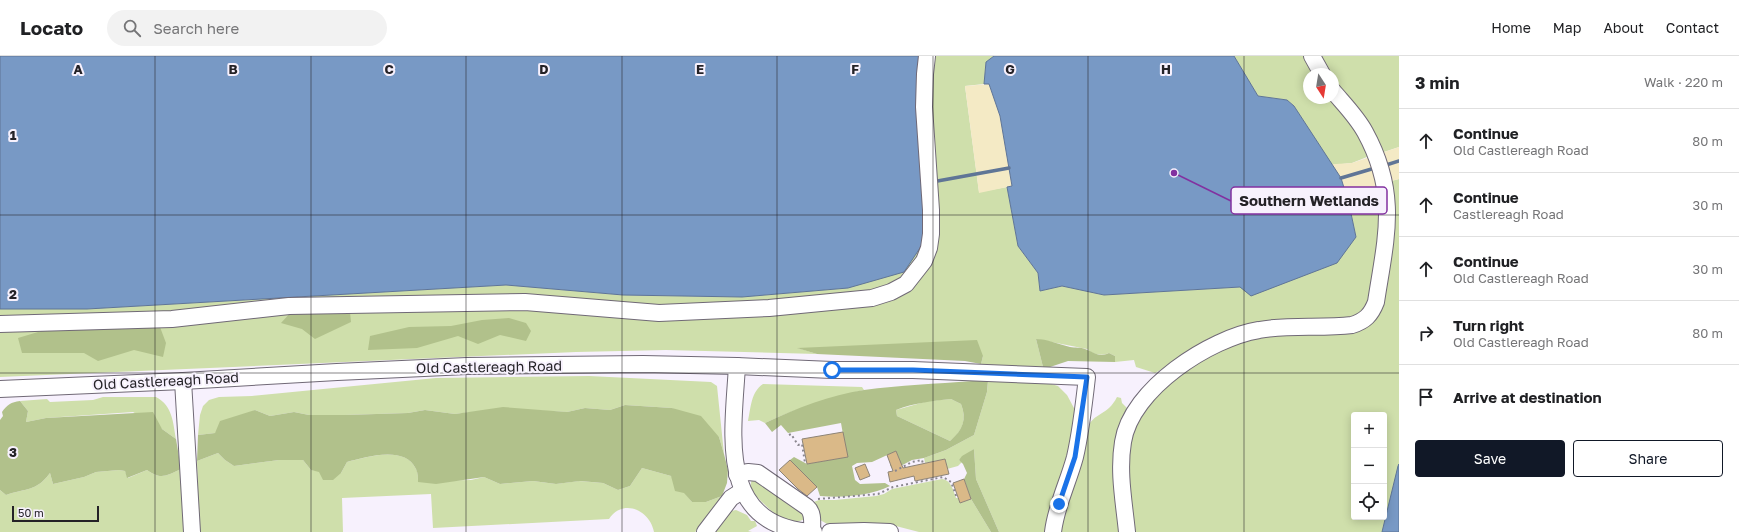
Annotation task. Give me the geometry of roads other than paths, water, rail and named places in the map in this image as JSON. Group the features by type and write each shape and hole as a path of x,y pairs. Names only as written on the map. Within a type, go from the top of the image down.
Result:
{"street":[{"path":"0,324 172,319 289,306 525,302 659,313 769,308 872,298 891,292 906,284 924,262 929,248 931,234 931,210 924,108 927,56"},
{"path":"1312,56 1319,68"},
{"path":"1127,532 1121,472 1123,440 1131,419 1147,395 1166,376 1184,362 1231,337 1260,329 1352,325 1361,322 1368,317 1373,310 1376,302 1387,225 1385,185 1377,158 1364,131 1339,99"},
{"name":"Old Castlereagh Road","path":"0,389 467,366 643,364 832,370 979,372 1087,377 1078,443 1056,514 1053,532"},
{"path":"737,366 733,438 737,476 742,491 754,508 770,520 790,529 813,532 812,515 807,507 758,473 748,472 737,476"},
{"path":"183,381 192,532"},
{"path":"705,532 731,498 742,491"},
{"path":"830,532 890,532"}],"water":[{"path":"0,56 924,56 926,204 922,245 904,272 848,288 742,297 623,295 506,285 87,309 0,309"},
{"path":"994,56 1234,56 1258,96 1287,100 1294,106 1341,178 1349,204 1356,237 1337,263 1251,296 1240,287 1104,295 1062,286 1040,291 1038,273 1018,246 1007,187 1012,186 1000,116 989,84 984,84 986,62"},
{"path":"1399,464 1399,532 1382,532 1385,520 1387,520 1387,511"}],"waterway":[{"path":"1383,166 1399,161"},
{"path":"932,182 1009,168"},
{"path":"1341,178 1375,168"}],"place":[{"name":"Southern Wetlands","path":"1174,173"}]}
